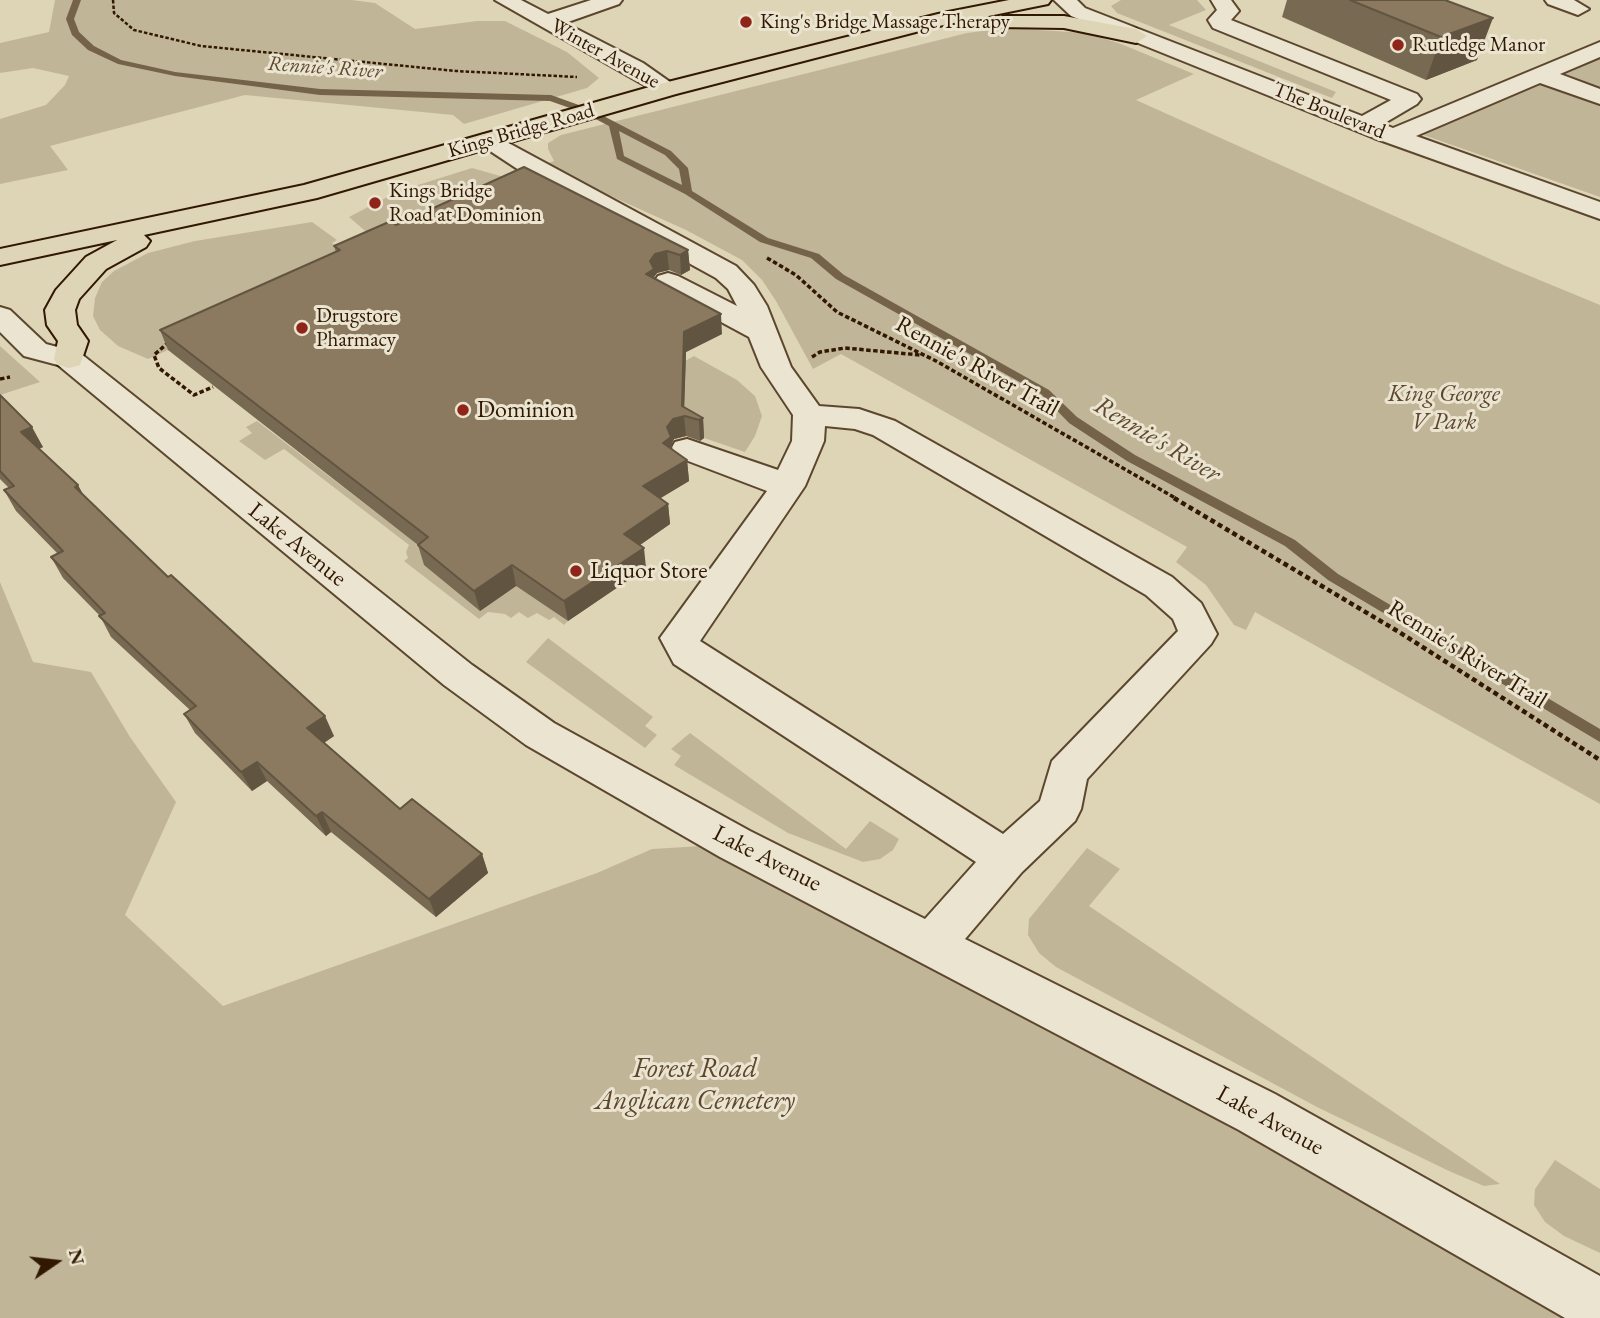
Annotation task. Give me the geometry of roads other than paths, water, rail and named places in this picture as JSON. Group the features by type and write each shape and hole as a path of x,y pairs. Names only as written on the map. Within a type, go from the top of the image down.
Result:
{"main road":[{"path":"978,0 953,10 951,17 984,24 1012,21 1064,22 1136,36"},
{"name":"Kings Bridge Road","path":"0,257 309,192 668,89 951,17 1041,0"},
{"path":"69,359 74,341 62,325 61,310 72,287 108,254 133,244 159,225"}],"street":[{"name":"Winter Avenue","path":"505,0 549,21 668,89"},
{"path":"549,21 612,0"},
{"name":"The Boulevard","path":"1064,0 1078,12 1136,36 1394,137 1600,211"},
{"path":"1221,0 1228,11 1219,20 1222,23 1409,99 1364,125"},
{"path":"1555,0 1578,9"},
{"path":"1394,137 1600,49"},
{"path":"1540,75 1600,97"},
{"path":"491,140 528,165 726,272 740,285 752,306 776,367 809,415 808,441 788,486 694,623 679,638 688,654 1006,859"},
{"path":"668,282 762,332"},
{"name":"Lake Avenue","path":"0,316 36,350 69,359 143,422 458,675 540,734 735,844 1257,1112 1600,1307"},
{"path":"809,415 859,419 884,428 1159,586 1188,612 1198,634 1067,773 1060,809 1006,859 932,943"},
{"path":"687,449 788,486"}],"waterway":[{"name":"Rennie's River","path":"77,0 70,19 75,33 91,48 118,62 175,74 320,92 551,98 587,111 668,153 683,168 688,192"},
{"name":"Rennie's River","path":"613,125 620,157 688,192"},
{"name":"Rennie's River","path":"688,192 764,240 815,256 840,277 1045,392 1073,420 1131,458 1290,543 1333,577 1600,736"}],"place":[{"name":"King's Bridge Massage Therapy","path":"746,22"},
{"name":"Rutledge Manor","path":"1398,45"},
{"name":"Kings Bridge Road at Dominion","path":"375,203"},
{"name":"Drugstore Pharmacy","path":"302,328"},
{"name":"Dominion","path":"463,410"},
{"name":"Liquor Store","path":"576,571"}],"park label":[{"name":"King George V Park","path":"1444,408"},
{"name":"Forest Road Anglican Cemetery","path":"695,1085"}]}
